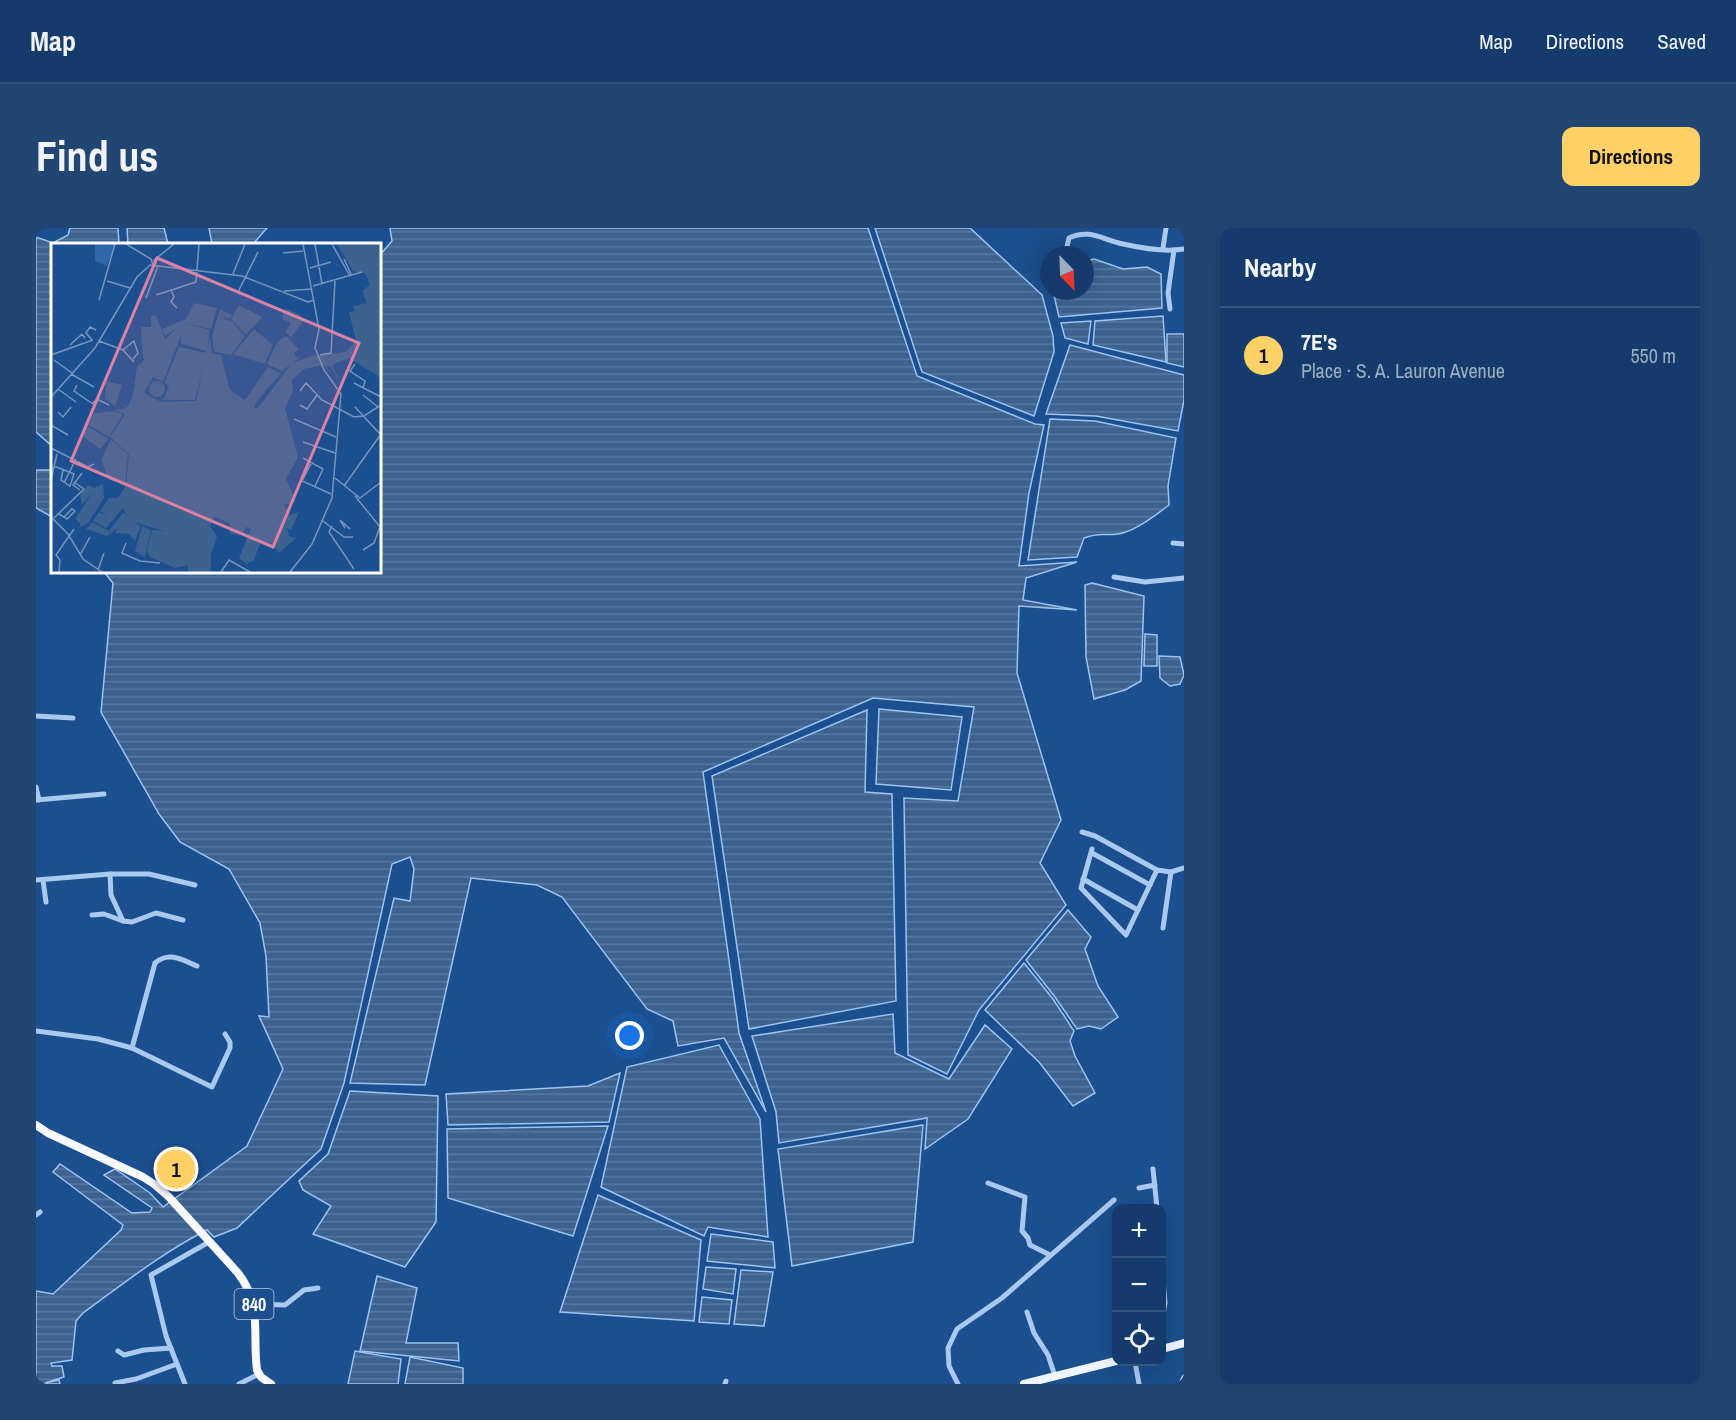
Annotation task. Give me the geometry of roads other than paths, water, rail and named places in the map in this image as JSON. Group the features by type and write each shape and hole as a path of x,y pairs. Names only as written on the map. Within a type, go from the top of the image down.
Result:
{"highway":[{"name":"840","path":"36,1125 48,1133 143,1177 168,1196 243,1279 254,1304 255,1354 259,1374"},
{"path":"259,1374 271,1384"}],"main road":[{"path":"1166,1347 1184,1343"},
{"path":"1024,1384 1112,1362"}],"street":[{"path":"1163,248 1166,228"},
{"path":"1067,246 1069,238 1077,234 1090,234 1121,244 1184,249"},
{"path":"1170,309 1168,293 1174,250"},
{"path":"1173,543 1184,544"},
{"path":"1114,577 1145,582 1184,578"},
{"path":"36,716 73,718"},
{"path":"36,787 38,800 104,794"},
{"path":"1082,831 1157,870 1171,872 1184,868"},
{"path":"1150,885 1092,851 1082,888 1126,935 1150,885 1157,870"},
{"path":"1163,928 1171,872"},
{"path":"110,874 111,895 123,921"},
{"path":"46,902 39,880 110,874 149,874 195,885"},
{"path":"1083,879 1138,910"},
{"path":"92,915 104,914 132,922 156,913 183,920"},
{"path":"132,1048 155,963 166,956 174,956 197,966"},
{"path":"36,1031 98,1039 132,1048 212,1087 230,1048 230,1042 225,1034"},
{"path":"1153,1169 1157,1204"},
{"path":"988,1183 1025,1197 1022,1231 1033,1247 1050,1256"},
{"path":"1139,1188 1155,1185"},
{"path":"958,1384 949,1366 948,1348 957,1329 994,1305 1114,1200"},
{"path":"185,1384 171,1348 151,1275 206,1239"},
{"path":"254,1304 283,1305 304,1290 318,1288"},
{"path":"1027,1312 1034,1333 1048,1355 1055,1376"},
{"path":"118,1351 124,1355 144,1350 171,1348"},
{"path":"116,1383 136,1379 177,1364"},
{"path":"1136,1366 1139,1384"},
{"path":"239,1384 259,1374"},
{"path":"1180,1384 1184,1377"}],"water":[{"path":"70,228 118,228 119,243 53,243 68,235"},
{"path":"127,228 164,228 168,243 128,243"},
{"path":"209,228 267,228 254,243 212,243"},
{"path":"390,228 868,228 917,376 1035,424 1044,425 1029,493 1019,566 1077,562 1026,578 1023,600 1077,610 1019,606 1017,673 1061,820 1040,863 1066,905 979,1010 947,1074 908,1055 904,798 958,801 974,707 873,698 703,772 739,1033 766,1112 724,1038 678,1046 673,1021 647,1009 562,897 537,885 471,878 425,1085 350,1083 394,898 410,901 414,869 410,857 392,864 344,1083 321,1149 237,1228 214,1237 207,1230 175,1248 83,1313 76,1321 72,1360 51,1363 52,1366 62,1366 64,1377 45,1383 59,1380 60,1384 36,1384 36,1291 53,1294 121,1230 123,1225 53,1172 60,1164 132,1213 150,1212 152,1208 104,1175 115,1169 150,1193 163,1207 247,1146 283,1069 259,1016 269,1017 266,956 260,923 229,869 180,842 159,814 101,712 113,583 105,573 381,573 381,254 392,241"},
{"path":"875,228 970,228 1040,293 1040,300 1043,300 1053,336 1054,352 1034,416 922,372"},
{"path":"36,237 53,243 51,243 51,445 36,432"},
{"path":"1094,259 1123,269 1147,267 1161,274 1162,308 1059,317 1055,300 1094,300"},
{"path":"1163,316 1166,362 1093,345 1095,321"},
{"path":"1091,321 1088,344 1065,338 1061,323"},
{"path":"1167,334 1184,334 1184,367 1167,363"},
{"path":"1070,345 1184,375 1184,400 1178,431 1096,416 1046,414"},
{"path":"1050,419 1095,421 1176,438 1168,486 1169,505 1124,533 1084,538 1077,557 1028,560"},
{"path":"36,470 51,470 51,516 36,508"},
{"path":"1092,583 1144,596 1141,681 1125,690 1094,699 1086,657 1085,585"},
{"path":"1145,634 1157,635 1157,666 1144,666"},
{"path":"1159,656 1180,657 1184,675 1180,684 1170,686 1160,678"},
{"path":"879,709 962,717 951,790 876,784"},
{"path":"867,710 865,792 892,794 896,1001 749,1029 712,776"},
{"path":"1068,910 1091,937 1085,949 1098,986 1118,1017 1101,1029 1089,1026 1077,1029 1026,960"},
{"path":"1024,963 1053,999 1074,1031 1070,1041 1075,1056 1095,1093 1073,1106 1039,1062 985,1010"},
{"path":"893,1014 895,1053 949,1079 985,1025 1012,1049 968,1119 925,1149 927,1118 779,1143 776,1112 752,1036"},
{"path":"719,1045 760,1119 768,1237 708,1227 704,1236 601,1187 627,1067"},
{"path":"620,1073 609,1122 448,1125 446,1094 588,1086"},
{"path":"350,1091 438,1096 436,1222 405,1267 313,1234 331,1206 303,1190 299,1181 328,1154"},
{"path":"923,1125 913,1242 792,1266 778,1149"},
{"path":"608,1126 573,1236 448,1198 447,1129"},
{"path":"598,1195 701,1240 694,1321 560,1312"},
{"path":"711,1234 773,1242 775,1268 707,1261"},
{"path":"706,1267 736,1269 733,1294 703,1289"},
{"path":"741,1270 773,1272 764,1326 734,1324"},
{"path":"377,1276 417,1288 406,1343 458,1343 459,1361 360,1351"},
{"path":"702,1297 732,1300 729,1324 699,1322"},
{"path":"355,1351 401,1359 398,1384 348,1384"},
{"path":"410,1357 463,1368 463,1384 405,1384"}],"place":[{"name":"7E's","path":"176,1169"}]}
